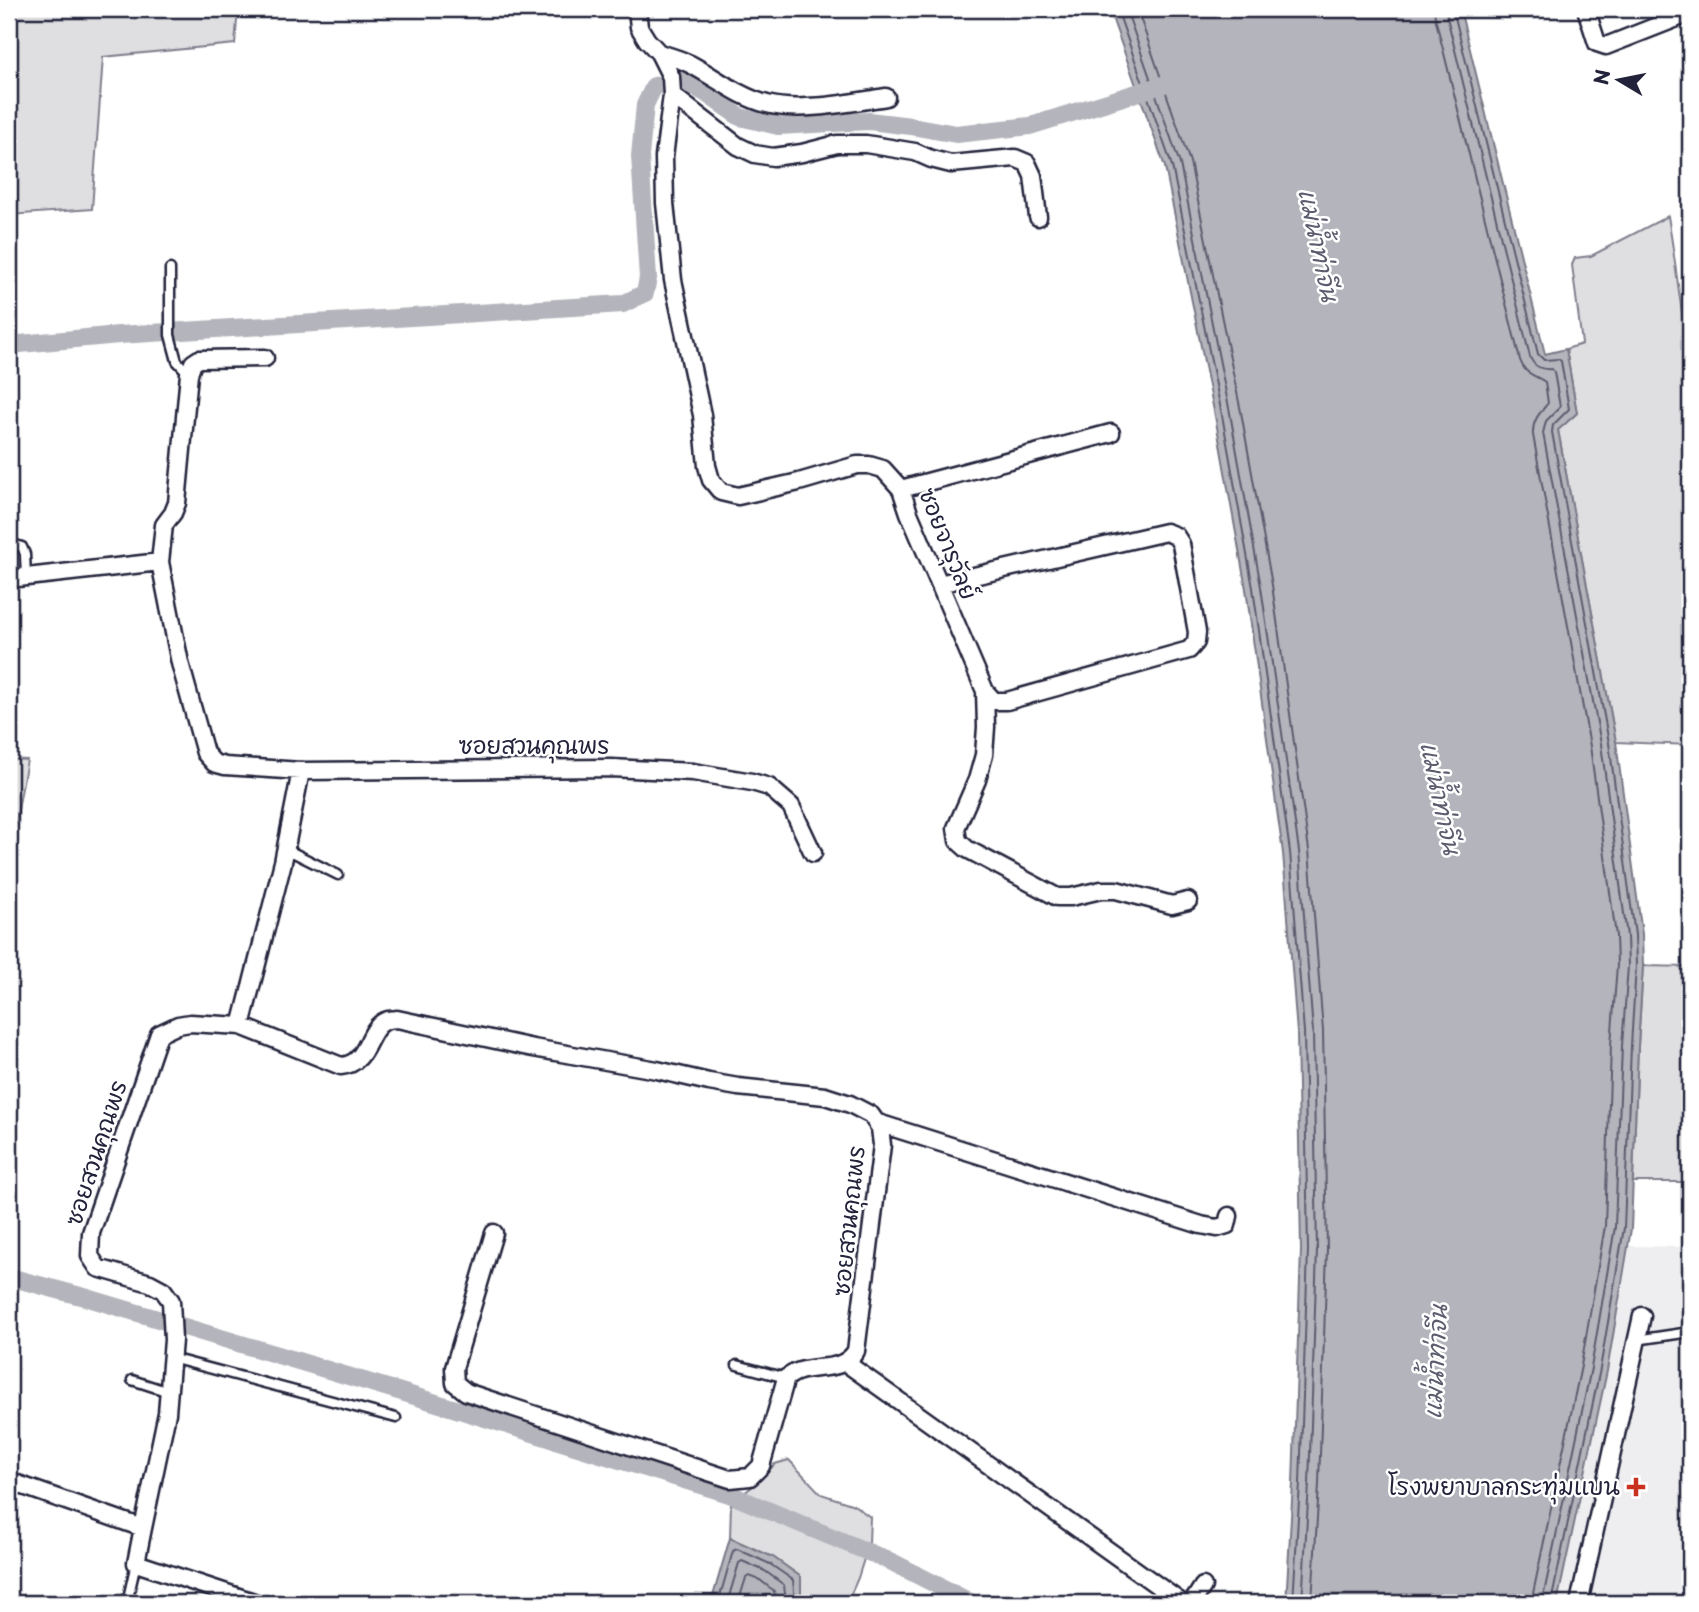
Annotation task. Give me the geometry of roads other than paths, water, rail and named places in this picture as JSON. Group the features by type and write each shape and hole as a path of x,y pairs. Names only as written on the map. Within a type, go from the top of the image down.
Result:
{"street":[{"name":"ซอยจารุวัลย์","path":"637,9 639,27 659,52 671,77 672,95 664,157 665,203 673,280 702,415 711,480 721,492 738,496 856,465 883,469 901,489 985,691 985,755 956,828 958,841 967,849 1057,897 1116,890 1172,905 1188,901"},
{"path":"1586,9 1597,43 1601,46 1606,46 1658,17 1690,13"},
{"path":"659,52 687,62 752,99 768,105 826,106 886,97"},
{"path":"672,95 738,146 755,154 773,157 837,144 866,144 915,152 951,164 1015,158 1027,163 1033,176 1038,217"},
{"path":"189,374 193,363 199,359 265,358"},
{"name":"ซอยสวนคุณพร","path":"189,374 177,503 164,525 160,562 180,663 205,753 214,763 301,771 611,768 693,772 752,782 769,788 791,806 813,853"},
{"path":"901,489 1111,433"},
{"path":"939,584 1166,533 1175,536 1181,544 1197,632 1196,642 1189,650 1007,701 994,701 985,691"},
{"path":"9,579 160,562"},
{"path":"241,1026 286,849 301,771"},
{"name":"ซอยสวนคุณพร","path":"136,1563 167,1413 173,1340 171,1301 163,1290 150,1283 98,1268 90,1256 91,1233 159,1034 178,1025 190,1023 241,1026 341,1066 350,1065 357,1060 385,1021 397,1019 709,1082 825,1096 850,1104 871,1115 878,1123 882,1145 856,1352 845,1363"},
{"path":"878,1123 1201,1225 1217,1228 1227,1225 1229,1216"},
{"path":"494,1233 454,1368 455,1383 466,1392 730,1479 750,1477 761,1466 786,1378 797,1371 845,1363 1182,1603"},
{"path":"1579,1603 1642,1316"},
{"path":"9,1481 143,1528"},
{"path":"136,1563 257,1603"},
{"path":"1189,1603 1203,1586"}],"lane":[{"path":"170,270 170,335 177,361 189,374"},
{"path":"9,543 22,547 26,577"},
{"path":"286,849 338,875"},
{"path":"1636,1340 1690,1332"},
{"path":"172,1358 396,1418"},
{"path":"737,1365 786,1378"},
{"path":"132,1380 169,1392"},
{"path":"127,1603 136,1563"}],"water":[{"name":"แม่น้ำท่าจีน","path":"1109,9 1460,9 1545,354 1566,349 1577,413 1558,430 1616,742 1642,934 1643,966 1631,1229 1607,1371 1557,1603 1286,1603 1301,1250 1297,1033 1283,853 1246,589 1215,416 1165,167"},
{"path":"730,1538 773,1557 801,1577 801,1603 711,1603"}],"waterway":[{"path":"9,345 119,335 623,304 645,293 648,278 640,156 645,105 654,86 682,80 740,117 778,126 869,121 956,134 1030,126 1162,85"},
{"path":"9,1277 398,1391 729,1494 892,1562 972,1603"}],"place":[{"name":"โรงพยาบาลกระทุ่มแบน","path":"1636,1487"}]}
